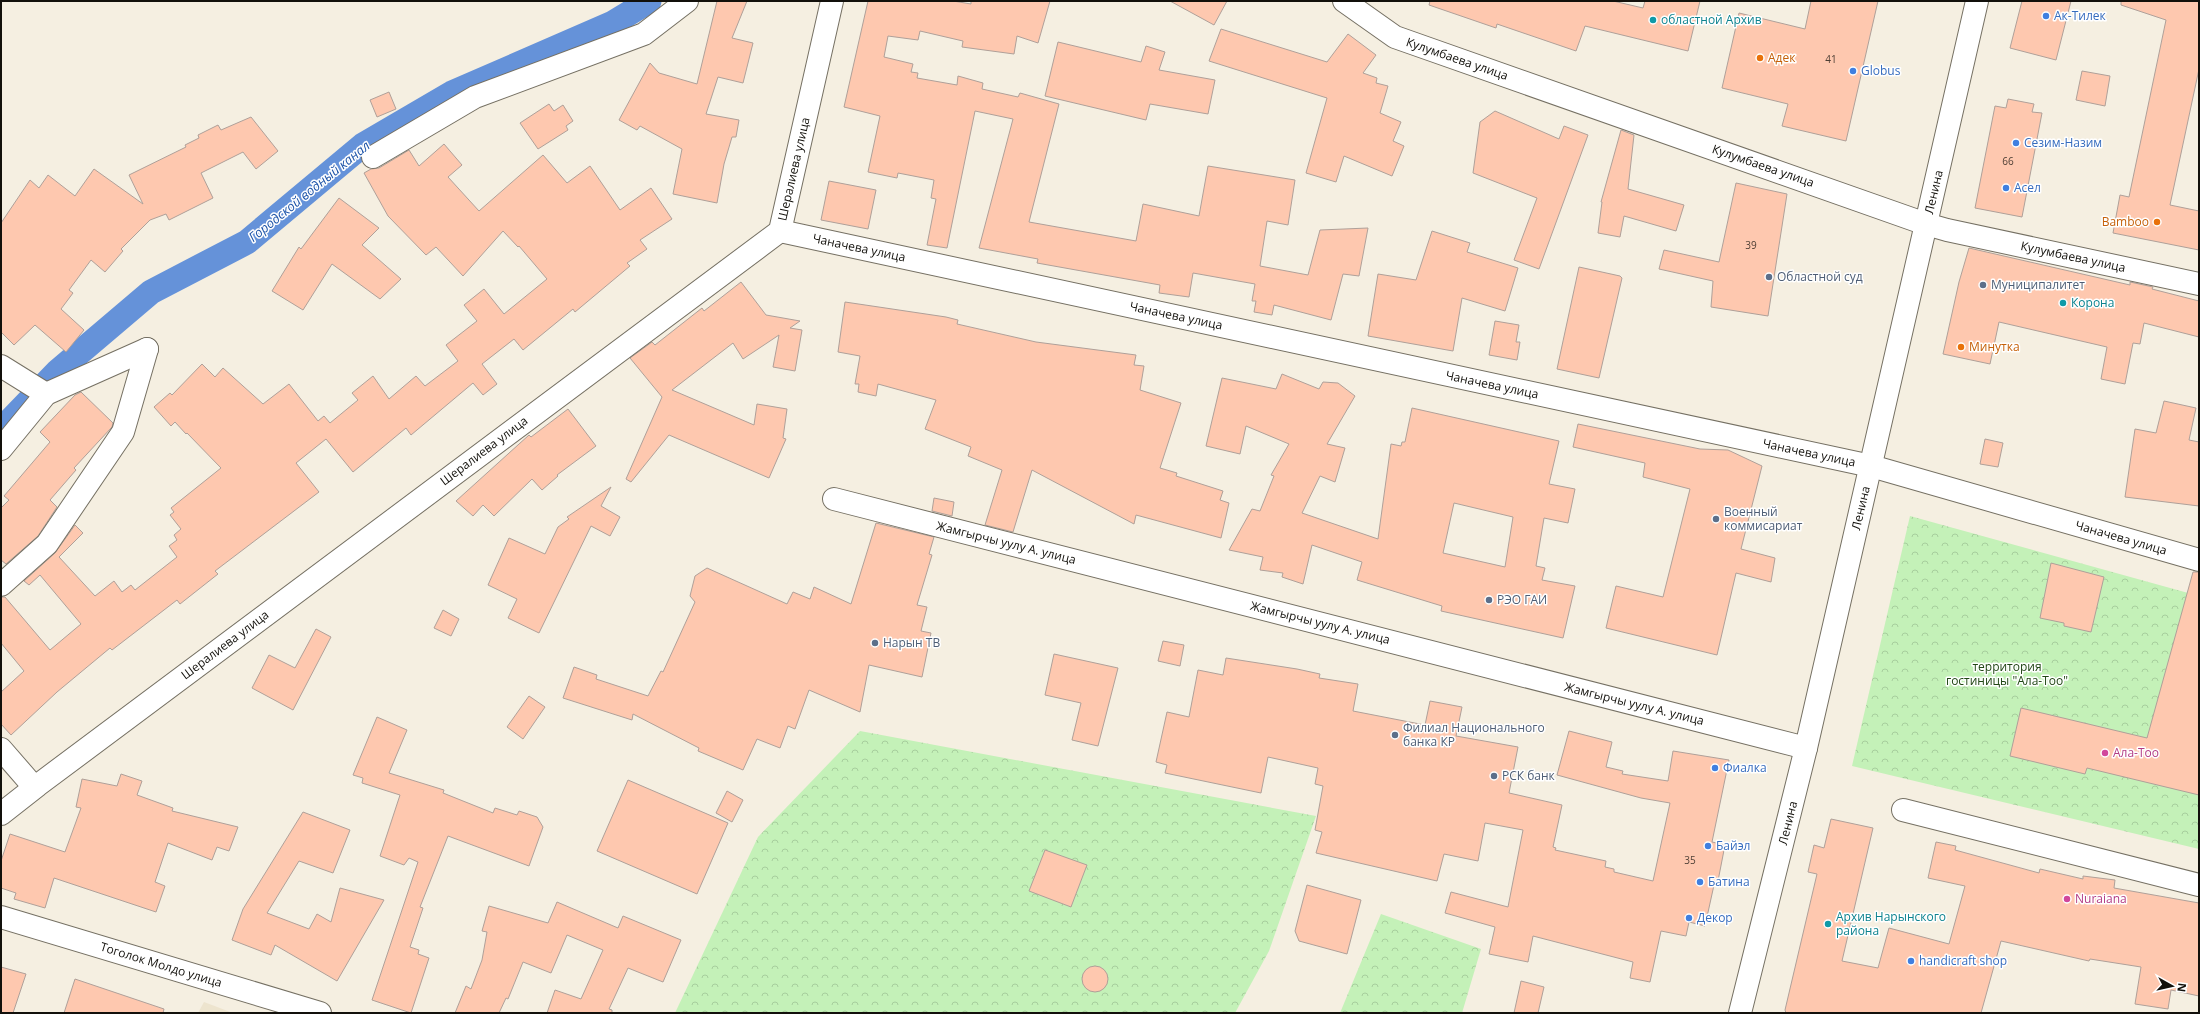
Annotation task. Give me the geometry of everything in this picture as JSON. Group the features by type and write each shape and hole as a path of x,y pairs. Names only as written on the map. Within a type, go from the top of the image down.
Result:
{"street":[{"path":"373,157 475,97 644,34 687,1"},
{"name":"Шералиева улица","path":"1,814 780,231 832,1"},
{"name":"Кулумбаева улица","path":"1344,1 1395,37 1926,224 1947,230 2199,284"},
{"name":"Ленина","path":"1740,1013 1806,748 1977,1"},
{"name":"Чаначева улица","path":"780,231 1871,466 2199,560"},
{"path":"1,449 46,394 146,349 123,432 47,544 1,585"},
{"path":"1,366 46,394"},
{"name":"Жамгырчы уулу А. улица","path":"834,499 1806,748"},
{"path":"1,749 34,788"},
{"path":"1903,810 2199,885"},
{"name":"Тоголок Молдо улица","path":"1,917 320,1013"}],"shaded area":[{"path":"204,1002 233,1013 198,1013"}],"green space":[{"name":"территория гостиницы \"Ала-Тоо\"","path":"1910,516 2199,596 2199,849 1852,766"},
{"path":"860,731 1316,816 1269,951 1235,1013 675,1013 758,837"},
{"path":"1381,914 1481,949 1462,1013 1340,1013"}],"building":[{"path":"717,1 747,1 732,38 753,43 743,83 718,77 706,114 739,120 736,137 732,137 724,164 717,203 673,194 682,149 640,126 637,130 619,120 650,63 659,73 697,84"},
{"path":"868,1 953,1 971,4 971,1 1050,1 1038,43 1017,36 1014,54 962,47 963,41 920,31 918,40 888,36 884,57 913,64 911,72 918,73 917,78 957,85 958,76 983,83 982,89 1018,97 1020,93 1059,104 1029,222 1136,241 1143,204 1199,216 1208,166 1295,180 1288,225 1267,221 1260,266 1308,275 1320,230 1368,228 1359,276 1343,274 1331,320 1274,305 1272,315 1254,312 1256,301 1252,301 1255,284 1193,273 1189,297 1159,293 1160,285 1037,263 1038,259 979,248 1013,119 975,111 947,248 927,245 936,199 931,198 934,180 898,173 897,178 868,172 880,116 844,107"},
{"path":"1170,1 1227,1 1214,25"},
{"path":"1430,1 1613,1 1643,8 1645,1 1700,1 1688,51 1585,26 1576,51 1497,24 1496,28 1429,5"},
{"path":"1811,1 1878,1 1846,141 1782,126 1788,104 1722,88 1739,13 1805,29"},
{"path":"2022,1 2071,1 2056,60 2010,48"},
{"path":"2121,1 2199,1 2199,69 2170,205 2199,211 2199,250 2113,233 2120,195 2129,197 2166,20 2121,5"},
{"path":"1221,29 1327,62 1348,34 1376,55 1363,73 1377,78 1376,83 1388,86 1380,113 1401,122 1393,141 1404,146 1392,176 1344,156 1336,182 1306,173 1327,98 1209,61"},
{"path":"1058,42 1141,62 1146,46 1165,52 1159,70 1215,80 1208,114 1150,104 1146,120 1045,96"},
{"path":"2082,71 2110,76 2105,106 2076,100"},
{"path":"389,92 396,109 377,117 370,100"},
{"path":"2008,99 2034,104 2032,112 2042,113 2022,217 1975,208 1995,106 2006,108"},
{"path":"549,104 554,111 563,105 573,121 566,126 568,130 538,149 520,123"},
{"path":"1495,111 1559,139 1564,126 1588,135 1539,269 1514,260 1537,198 1473,173 1480,122"},
{"path":"251,117 278,151 256,169 243,152 201,173 213,198 169,220 166,214 150,220 121,249 123,251 105,272 91,260 69,290 73,293 61,309 84,330 66,352 35,325 14,345 1,332 1,223 30,180 39,188 48,175 75,196 94,169 143,204 129,175 186,147 185,145 199,138 198,135 218,125 221,130"},
{"path":"1621,130 1634,135 1628,189 1684,205 1676,231 1624,216 1620,237 1598,233 1601,202"},
{"path":"444,144 462,165 448,177 479,211 543,155 567,183 590,166 620,210 651,188 672,219 640,240 647,249 627,263 630,266 575,312 573,309 523,350 514,339 482,364 497,384 483,395 473,383 411,435 406,428 353,472 326,439 296,463 319,492 215,571 218,574 180,604 177,600 112,650 110,648 57,692 11,735 1,724 1,692 24,671 1,643 1,597 5,597 50,650 81,624 40,575 29,585 24,581 55,553 75,525 83,533 59,557 95,596 114,581 122,592 131,585 135,590 177,557 169,546 177,540 174,535 181,529 170,515 174,512 171,508 221,468 175,422 171,426 154,407 170,393 172,395 202,364 215,377 223,368 263,404 289,384 318,421 324,416 330,423 358,400 352,393 373,376 389,399 416,376 425,386 458,361 446,345 477,321 464,305 484,289 504,314 547,279 519,246 518,247 503,231 463,276 436,247 426,255 388,216 364,173 371,169 379,168 409,150 419,166"},
{"path":"829,181 876,190 868,229 821,220"},
{"path":"1736,183 1787,194 1768,316 1711,307 1713,281 1659,269 1664,250 1719,262"},
{"path":"339,198 379,228 362,245 401,279 380,299 332,264 303,310 272,291 299,247 301,249"},
{"path":"1432,231 1470,243 1467,252 1518,268 1505,311 1462,298 1453,351 1368,336 1378,274 1416,280"},
{"path":"1969,248 2130,285 2130,282 2153,287 2152,289 2199,301 2199,337 2144,323 2140,344 2133,343 2125,384 2101,379 2107,347 1999,322 1990,364 1943,354 1959,282"},
{"path":"1579,267 1620,276 1622,278 1599,378 1557,369"},
{"path":"741,282 766,315 800,321 790,328 802,330 795,371 773,367 779,335 743,359 733,343 672,390 754,425 757,404 787,409 783,438 786,439 769,478 669,435 631,482 626,479 662,397 630,358 652,342 655,345 702,308 704,311"},
{"path":"845,302 946,317 958,320 957,324 1036,342 1136,355 1134,365 1144,366 1140,390 1181,403 1160,468 1177,473 1176,476 1223,491 1220,500 1229,503 1221,538 1136,515 1134,524 1032,470 1013,532 985,525 1002,470 968,456 971,447 925,429 936,400 878,384 876,396 858,392 859,384 855,384 860,356 838,352"},
{"path":"1495,321 1519,325 1516,342 1520,342 1517,360 1489,355"},
{"path":"1282,374 1319,389 1323,382 1338,383 1355,396 1327,444 1345,448 1335,482 1320,476 1302,513 1378,539 1391,444 1401,446 1402,442 1405,442 1412,408 1559,441 1549,484 1575,489 1568,523 1544,518 1536,566 1545,568 1542,580 1575,586 1563,638 1441,611 1442,606 1357,580 1362,562 1312,545 1303,584 1282,577 1283,573 1260,570 1263,557 1229,550 1252,509 1260,511 1274,476 1271,475 1289,444 1246,426 1240,454 1206,446 1222,378 1276,389","holes":["1454,503 1513,517 1505,567 1443,553"]},
{"path":"81,392 113,423 112,427 74,468 76,470 50,500 57,507 38,536 6,564 1,560 1,508 9,500 4,496 50,442 40,432 75,395"},
{"path":"2164,401 2196,408 2189,440 2199,442 2199,506 2125,497 2135,429 2156,433"},
{"path":"568,409 596,446 557,475 558,476 542,490 532,479 494,516 483,505 473,516 456,501 529,435 531,437"},
{"name":"Военный коммисариат","path":"1578,424 1700,449 1728,450 1762,466 1741,549 1775,558 1771,582 1736,573 1717,655 1606,628 1616,586 1663,597 1690,489 1643,477 1645,463 1573,447"},
{"path":"1985,439 2003,443 1998,467 1980,464"},
{"path":"611,487 601,506 620,517 610,536 591,526 539,633 508,618 517,599 488,585 509,538 545,554 558,527 569,519 567,517"},
{"path":"934,498 954,502 952,516 932,511"},
{"path":"876,523 934,537 929,554 932,555 917,605 927,607 921,631 931,633 922,677 869,665 860,712 809,690 795,729 788,726 780,748 757,739 743,770 698,751 699,748 633,714 632,720 563,698 574,667 597,675 596,679 648,696 661,671 663,672 695,602 690,596 695,576 707,568 787,604 793,592 810,599 814,587 851,604"},
{"path":"2051,563 2104,577 2091,632 2064,626 2064,623 2040,618"},
{"name":"Ала-Тоо","path":"2193,572 2199,572 2199,795 2087,768 2085,774 2010,756 2021,708 2147,738"},
{"path":"443,610 459,619 451,636 434,628"},
{"path":"316,629 331,637 293,710 252,688 269,655 295,668"},
{"path":"1163,641 1184,645 1180,666 1158,661"},
{"path":"1054,654 1118,668 1098,746 1072,740 1081,703 1045,695"},
{"path":"1226,658 1297,669 1320,674 1319,678 1358,684 1353,711 1425,725 1430,701 1462,707 1456,736 1518,747 1509,793 1562,805 1553,847 1556,848 1555,850 1606,861 1605,867 1614,869 1614,872 1653,881 1670,803 1641,798 1557,775 1569,731 1612,742 1606,767 1623,771 1622,774 1668,781 1673,751 1729,760 1712,842 1725,845 1717,886 1714,885 1705,926 1689,922 1686,936 1661,931 1650,982 1630,978 1633,962 1533,936 1528,962 1489,954 1495,927 1445,913 1451,892 1508,907 1523,830 1485,823 1478,861 1444,854 1437,881 1316,853 1322,832 1315,830 1323,786 1315,784 1318,768 1268,757 1261,793 1165,773 1167,765 1156,762 1167,712 1189,717 1198,670 1223,675"},
{"path":"529,696 545,707 523,739 507,727"},
{"path":"377,717 407,730 389,773 444,790 443,793 493,813 495,808 517,815 519,811 537,817 543,827 529,866 448,836 420,907 423,908 410,947 419,950 418,954 429,958 411,1013 372,1000 418,862 409,858 404,865 380,856 400,795 362,783 363,778 353,775"},
{"path":"121,774 142,781 137,795 173,808 172,811 238,827 229,851 217,847 212,860 168,843 155,882 165,886 156,912 54,878 45,908 14,899 16,893 1,888 1,861 10,834 65,852 81,808 76,807 82,779 117,786"},
{"path":"628,780 728,823 697,894 597,851"},
{"path":"727,791 743,800 732,822 716,813"},
{"path":"303,812 350,830 333,873 299,861 267,913 309,929 317,914 331,922 340,888 384,900 337,981 275,945 271,955 232,940 243,909"},
{"path":"1831,819 1873,828 1842,961 1878,968 1889,928 1949,944 1965,886 1928,878 1936,842 1956,846 1955,850 2039,873 2040,869 2083,879 2083,876 2115,880 2114,888 2199,903 2199,996 2171,990 2168,1009 2135,1004 2141,967 2090,959 2089,961 2001,941 1981,1013 1786,1013 1785,1010 1817,874 1808,872 1814,845 1824,848"},
{"path":"1045,850 1087,865 1071,907 1029,891"},
{"path":"1307,885 1361,900 1347,954 1299,941 1295,931"},
{"path":"557,902 618,928 623,916 681,940 663,982 628,968 609,1009 612,1010 612,1013 547,1013 555,990 581,999 603,950 567,935 551,973 523,962 508,999 506,998 499,1013 455,1013 466,986 471,989 482,960 487,932 482,931 489,906 548,923"},
{"path":"1095,966 1104,970 1108,979 1104,988 1095,992 1086,988 1082,979 1086,970"},
{"path":"1,967 26,974 13,1013 1,1013"},
{"path":"75,979 164,1009 163,1013 64,1013"},
{"path":"1521,981 1544,987 1538,1013 1514,1013"}],"waterway":[{"name":"Городской водный канал","path":"1,430 58,371 151,292 247,242 363,145 452,93 613,23 649,1"}],"place":[{"name":"Ак-Тилек","path":"2046,16"},
{"name":"областной Архив","path":"1653,20"},
{"name":"Адек","path":"1760,58"},
{"name":"Globus","path":"1853,71"},
{"name":"Сезим-Назим","path":"2016,143"},
{"name":"Асел","path":"2006,188"},
{"name":"Bamboo","path":"2157,222"},
{"name":"Областной суд","path":"1769,277"},
{"name":"Муниципалитет","path":"1983,285"},
{"name":"Корона","path":"2063,303"},
{"name":"Минутка","path":"1961,347"},
{"name":"Военный коммисариат","path":"1716,519"},
{"name":"РЭО ГАИ","path":"1489,600"},
{"name":"Нарын ТВ","path":"875,643"},
{"name":"Филиал Национального банка КР","path":"1395,735"},
{"name":"Ала-Тоо","path":"2105,753"},
{"name":"Фиалка","path":"1715,768"},
{"name":"РСК банк","path":"1494,776"},
{"name":"Байэл","path":"1708,846"},
{"name":"Батина","path":"1700,882"},
{"name":"Nuraiana","path":"2067,899"},
{"name":"Декор","path":"1689,918"},
{"name":"Архив Нарынского района","path":"1828,924"},
{"name":"handicraft shop","path":"1911,961"}]}
